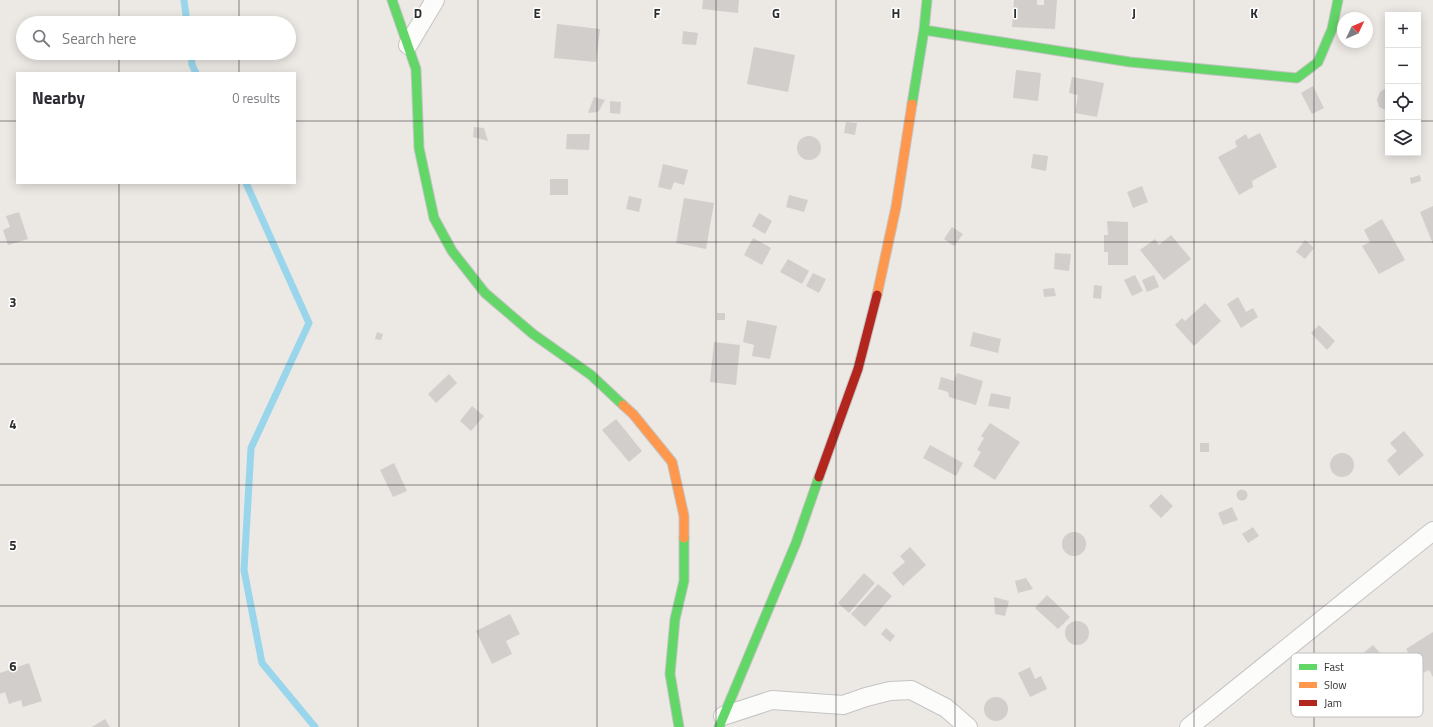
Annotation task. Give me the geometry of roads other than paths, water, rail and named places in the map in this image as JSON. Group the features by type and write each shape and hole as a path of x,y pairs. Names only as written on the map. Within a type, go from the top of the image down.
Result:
{"street":[{"path":"392,0 416,69 419,148 434,218 452,251 485,293 533,334 592,375 633,414 672,462 684,516 684,581 675,618 670,674 679,727"},
{"path":"408,45 435,0"},
{"path":"721,722 796,543 858,369 879,289 896,207 924,30 927,0"},
{"path":"924,30 1130,62 1297,78 1318,62 1332,29 1338,0"},
{"path":"1189,727 1433,531"},
{"path":"721,722 772,700 843,705 872,695 890,691 911,690 946,708 968,727"}],"waterway":[{"path":"184,0 186,16"},
{"path":"192,60 196,72"},
{"path":"246,184 309,323 251,448 244,570 262,663 315,727"}]}
